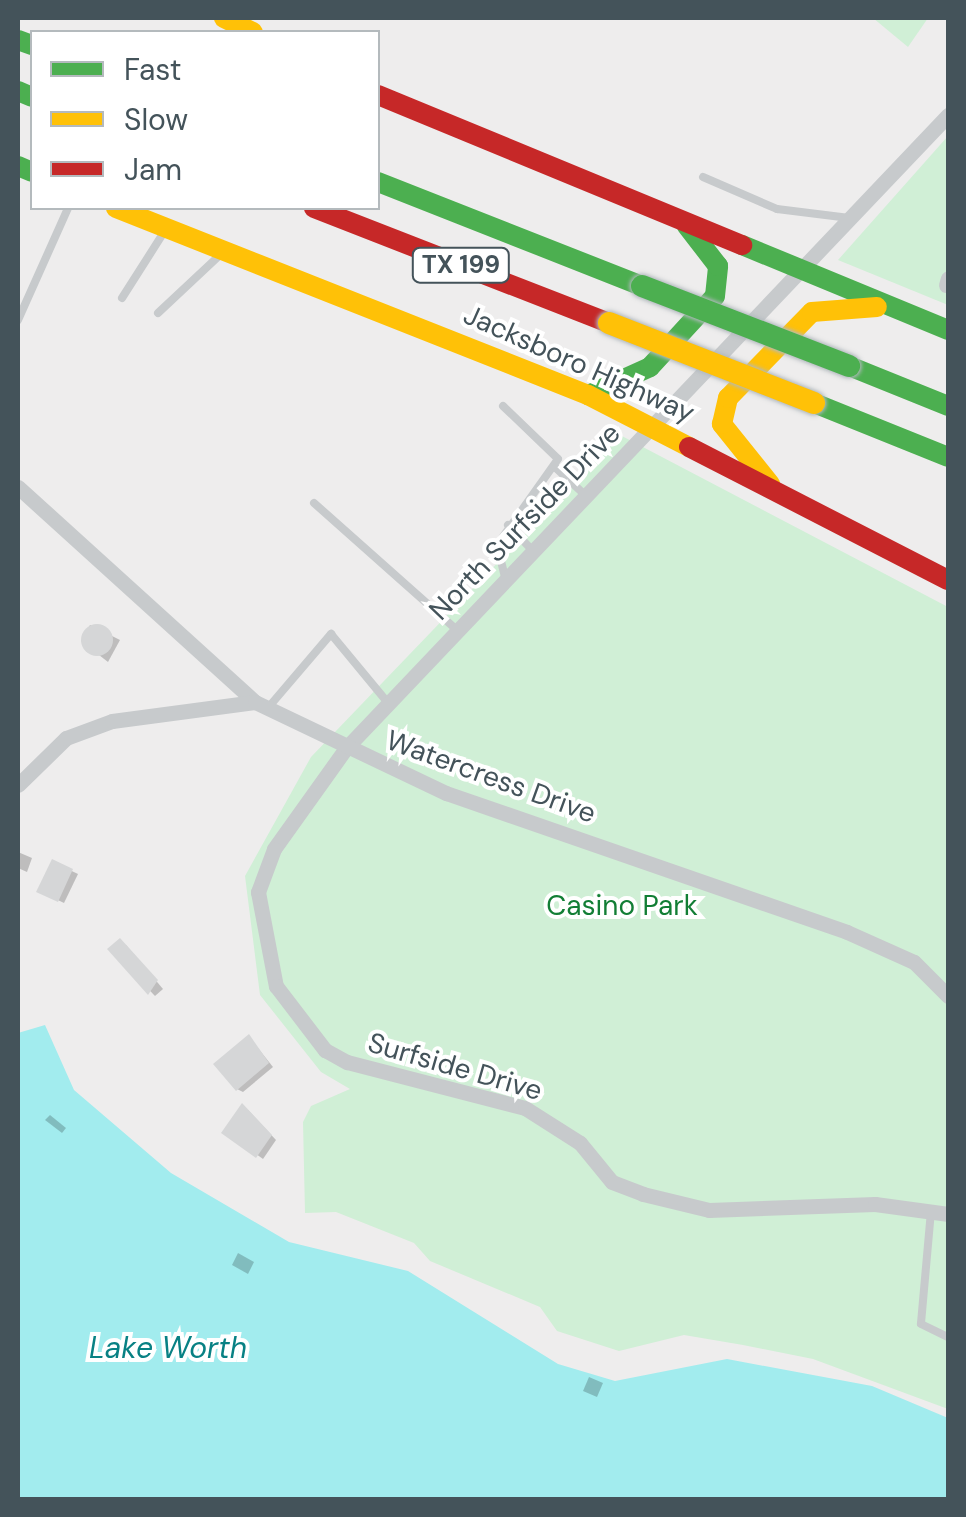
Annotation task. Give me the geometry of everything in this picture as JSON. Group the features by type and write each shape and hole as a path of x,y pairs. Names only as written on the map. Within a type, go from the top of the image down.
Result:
{"main road":[{"path":"224,18 248,30"},
{"path":"380,96 948,330"},
{"path":"380,183 948,406"},
{"name":"Jacksboro Highway","path":"121,210 588,395 948,580"},
{"name":"Jacksboro Highway","path":"319,210 948,457"},
{"path":"588,395 650,368 715,296 718,266 682,221"},
{"path":"776,491 722,424 728,398 812,312 889,307"}],"street":[{"name":"North Surfside Drive","path":"346,748 796,270 948,115"},
{"name":"Watercress Drive","path":"18,487 261,706 446,793 847,932 914,962 948,996"},
{"path":"18,784 66,738 112,721 261,706"},
{"name":"Surfside Drive","path":"346,748 274,850 258,892 276,986 325,1050 417,1085 534,1112 580,1143 612,1182 643,1194 709,1210 876,1204 948,1214"}],"lane":[{"path":"703,176 777,209 849,218"},
{"path":"18,320 67,210"},
{"path":"122,298 166,228"},
{"path":"158,313 224,251"},
{"path":"503,406 553,450 556,468 584,494"},
{"path":"505,578 495,562 508,525 556,468"},
{"path":"314,503 456,629"},
{"path":"508,525 532,550"},
{"path":"261,706 331,634 388,703"},
{"path":"930,1211 921,1324 948,1337"}],"green space":[{"path":"873,18 928,18 908,47"},
{"path":"948,136 948,305 838,260"},
{"name":"Casino Park","path":"620,435 948,607 948,1409 813,1359 743,1345 684,1335 619,1351 557,1331 540,1307 430,1261 414,1243 336,1212 305,1213 303,1122 311,1106 350,1089 321,1072 260,995 245,876 311,757"}],"water":[{"name":"Lake Worth","path":"45,1025 74,1090 171,1173 289,1242 408,1271 558,1364 615,1381 727,1359 872,1386 948,1418 948,1499 18,1499 18,1033"}],"building":[{"path":"97,624 108,629 113,640 108,651 97,656 86,651 81,640 86,629"},
{"path":"52,859 73,869 58,902 36,892"},
{"path":"120,938 158,980 148,995 107,949"},
{"path":"249,1034 269,1063 236,1091 213,1064"},
{"path":"242,1103 272,1135 256,1158 221,1133"}],"traffic: fast":[{"path":"18,40 30,44"},
{"path":"18,91 30,96"},
{"path":"18,166 30,171"},
{"path":"380,183 642,286"},
{"path":"588,395 650,367 715,296 718,266 687,226"},
{"path":"742,245 948,330"},
{"path":"642,286 849,366"},
{"path":"849,366 948,406"},
{"path":"814,403 948,457"}],"traffic: slow":[{"path":"224,18 249,30"},
{"path":"121,210 588,395 689,447"},
{"path":"770,484 722,424 728,398 812,312 877,307"},
{"path":"609,323 814,403"}],"traffic: jam":[{"path":"380,96 742,245"},
{"path":"319,210 609,323"},
{"path":"689,447 948,580"}]}
